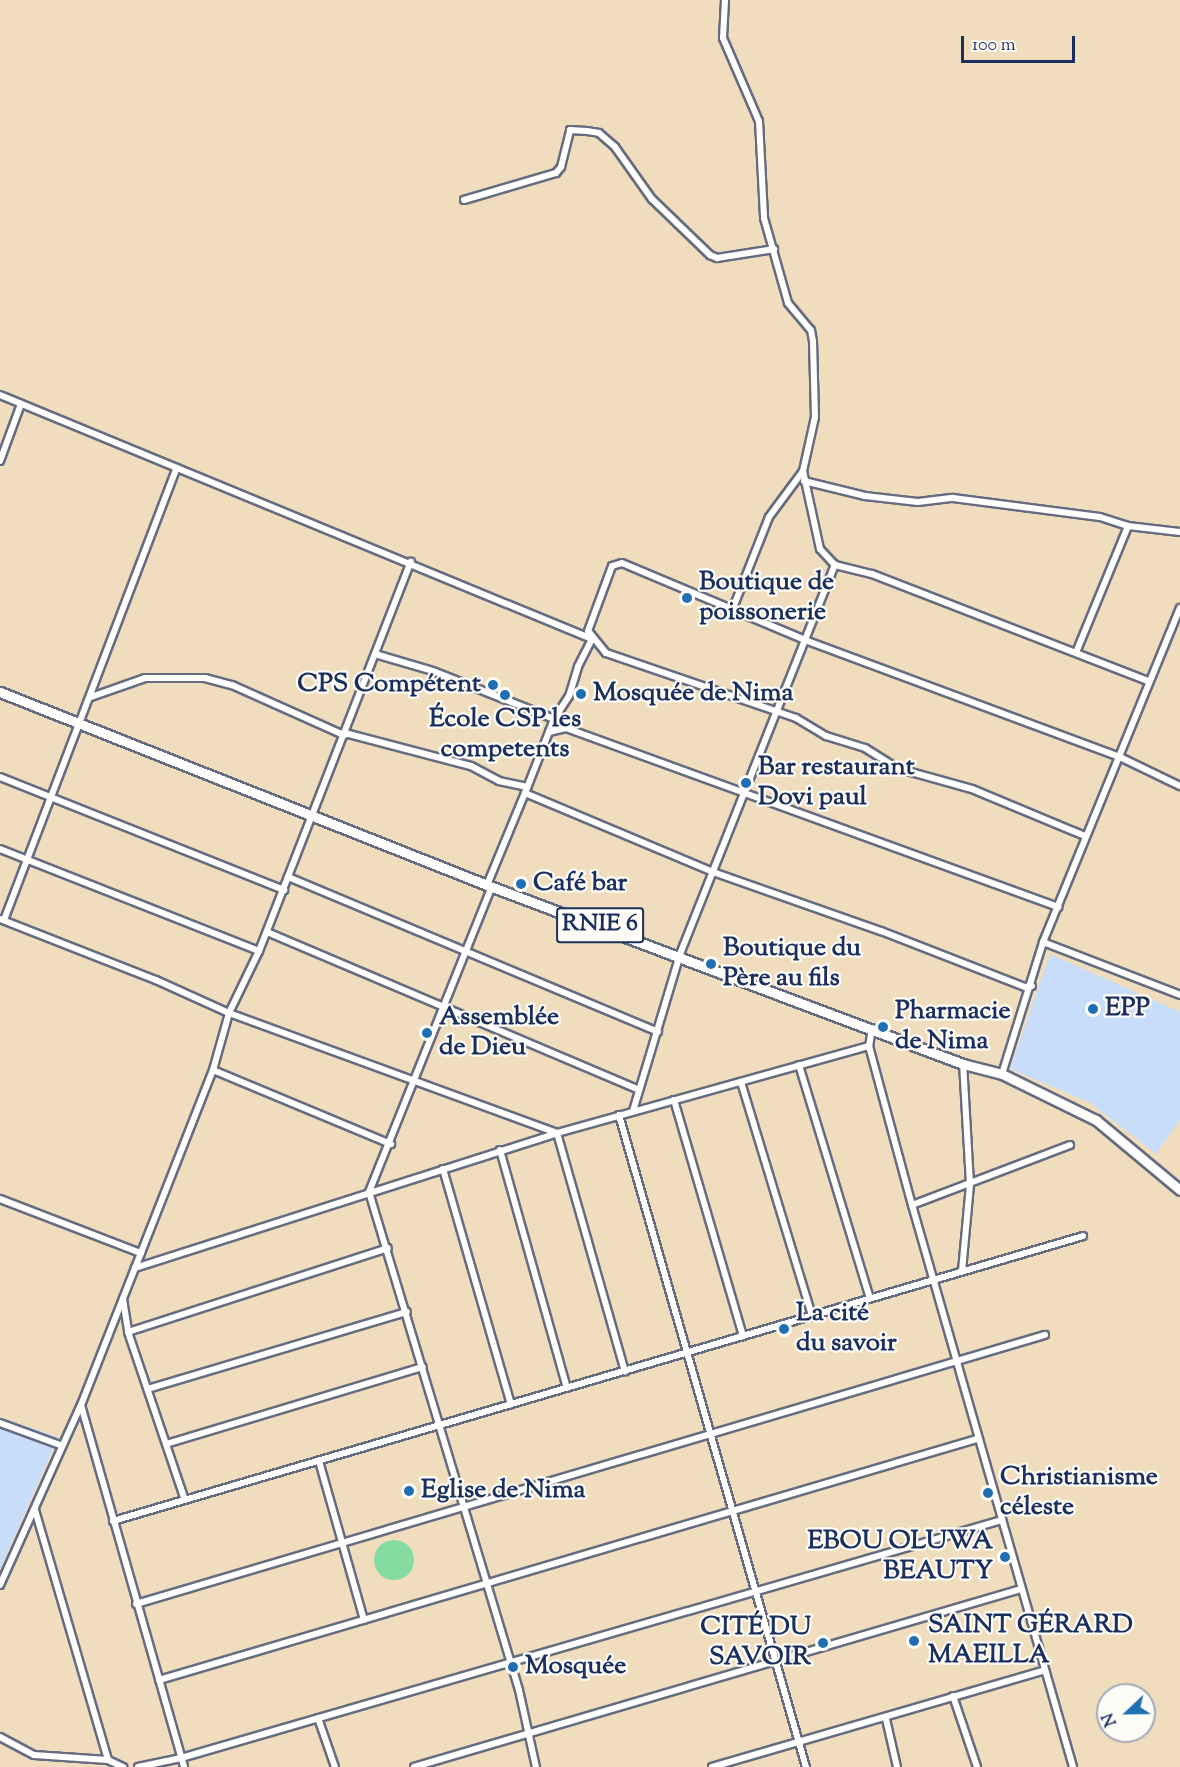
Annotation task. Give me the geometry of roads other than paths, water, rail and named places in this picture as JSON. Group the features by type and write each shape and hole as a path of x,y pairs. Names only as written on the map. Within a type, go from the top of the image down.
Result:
{"main road":[{"name":"RNIE 6","path":"0,692 490,886 680,954 963,1064 1002,1074 1096,1120 1180,1190"}],"street":[{"path":"725,0 723,38 759,121 761,202 788,303 811,330 813,341 815,417 803,471 820,549 835,565 872,574 1077,650 1148,681"},
{"path":"465,200 556,172 561,167 570,130 587,131 599,133 615,147 652,199 710,255 717,258 774,249"},
{"path":"0,395 411,562 592,639"},
{"path":"0,461 21,404"},
{"path":"177,468 117,617 82,723 2,919 156,980 229,1013 416,1078 557,1133"},
{"path":"733,608 769,517 803,471"},
{"path":"804,481 866,496 918,502 954,498 1100,517 1128,526 1180,532"},
{"path":"1077,650 1128,526"},
{"path":"0,1585 35,1509 60,1445 81,1405 213,1070 229,1013 259,951 284,890 411,562"},
{"path":"1085,836 972,789 897,768 865,747 826,735 796,718 775,714 606,653 588,632 616,563 733,608 805,640 1120,757 1180,786"},
{"path":"633,1111 680,954 746,794 775,714 835,565"},
{"path":"1002,1074 1032,986 1043,942 1085,836 1120,757 1148,681 1180,608"},
{"path":"536,1767 526,1734 511,1661 388,1248 369,1192 391,1144 467,952 554,719 570,696 578,667 592,639"},
{"path":"375,654 470,684 554,719 566,728 1058,907"},
{"path":"91,697 145,678 205,678 232,685 344,734 471,766 499,781 526,790 713,873 881,931 1025,987 1032,986"},
{"path":"549,732 566,728"},
{"path":"0,777 284,890"},
{"path":"0,849 259,951"},
{"path":"288,877 658,1032"},
{"path":"267,932 639,1090"},
{"path":"1043,942 1180,995"},
{"path":"872,1027 869,1046 912,1206 1073,1767"},
{"path":"135,1268 557,1133 869,1046"},
{"path":"962,1271 969,1184 963,1064"},
{"path":"799,1065 870,1298"},
{"path":"213,1070 391,1144"},
{"path":"741,1082 812,1316"},
{"path":"674,1100 743,1336"},
{"path":"620,1115 685,1353 758,1589 806,1767"},
{"path":"557,1133 625,1371"},
{"path":"912,1206 1071,1145"},
{"path":"501,1150 567,1388"},
{"path":"442,1169 511,1404"},
{"path":"0,1200 141,1253"},
{"path":"113,1521 1083,1236"},
{"path":"128,1332 388,1248"},
{"path":"123,1299 128,1332 185,1500"},
{"path":"148,1389 406,1312"},
{"path":"136,1604 1045,1335"},
{"path":"166,1444 423,1367"},
{"path":"81,1405 184,1767"},
{"path":"0,1423 60,1445"},
{"path":"159,1680 977,1439"},
{"path":"319,1461 364,1620"},
{"path":"35,1509 108,1760"},
{"path":"138,1767 181,1758 1002,1520"},
{"path":"414,1767 1021,1589"},
{"path":"715,1766 886,1719 953,1696 1045,1670"},
{"path":"953,1696 977,1767"},
{"path":"318,1718 335,1767"},
{"path":"886,1719 897,1767"},
{"path":"0,1737 34,1755 108,1760 123,1767"}],"place":[{"name":"Boutique de poissonerie","path":"687,598"},
{"name":"CPS Compétent","path":"493,685"},
{"name":"Mosquée de Nima","path":"581,694"},
{"name":"École CSP les competents","path":"505,695"},
{"name":"Bar restaurant Dovi paul","path":"746,783"},
{"name":"Café bar","path":"521,884"},
{"name":"Boutique du Père au fils","path":"711,964"},
{"name":"EPP","path":"1093,1009"},
{"name":"Pharmacie de Nima","path":"883,1027"},
{"name":"Assemblée de Dieu","path":"427,1033"},
{"name":"La cité du savoir","path":"784,1329"},
{"name":"Eglise de Nima","path":"409,1491"},
{"name":"Christianisme céleste","path":"988,1493"},
{"name":"EBOU OLUWA BEAUTY","path":"1005,1557"},
{"name":"SAINT GÉRARD MAEILLA","path":"914,1641"},
{"name":"CITÉ DU SAVOIR","path":"823,1643"},
{"name":"Mosquée","path":"513,1667"}]}
